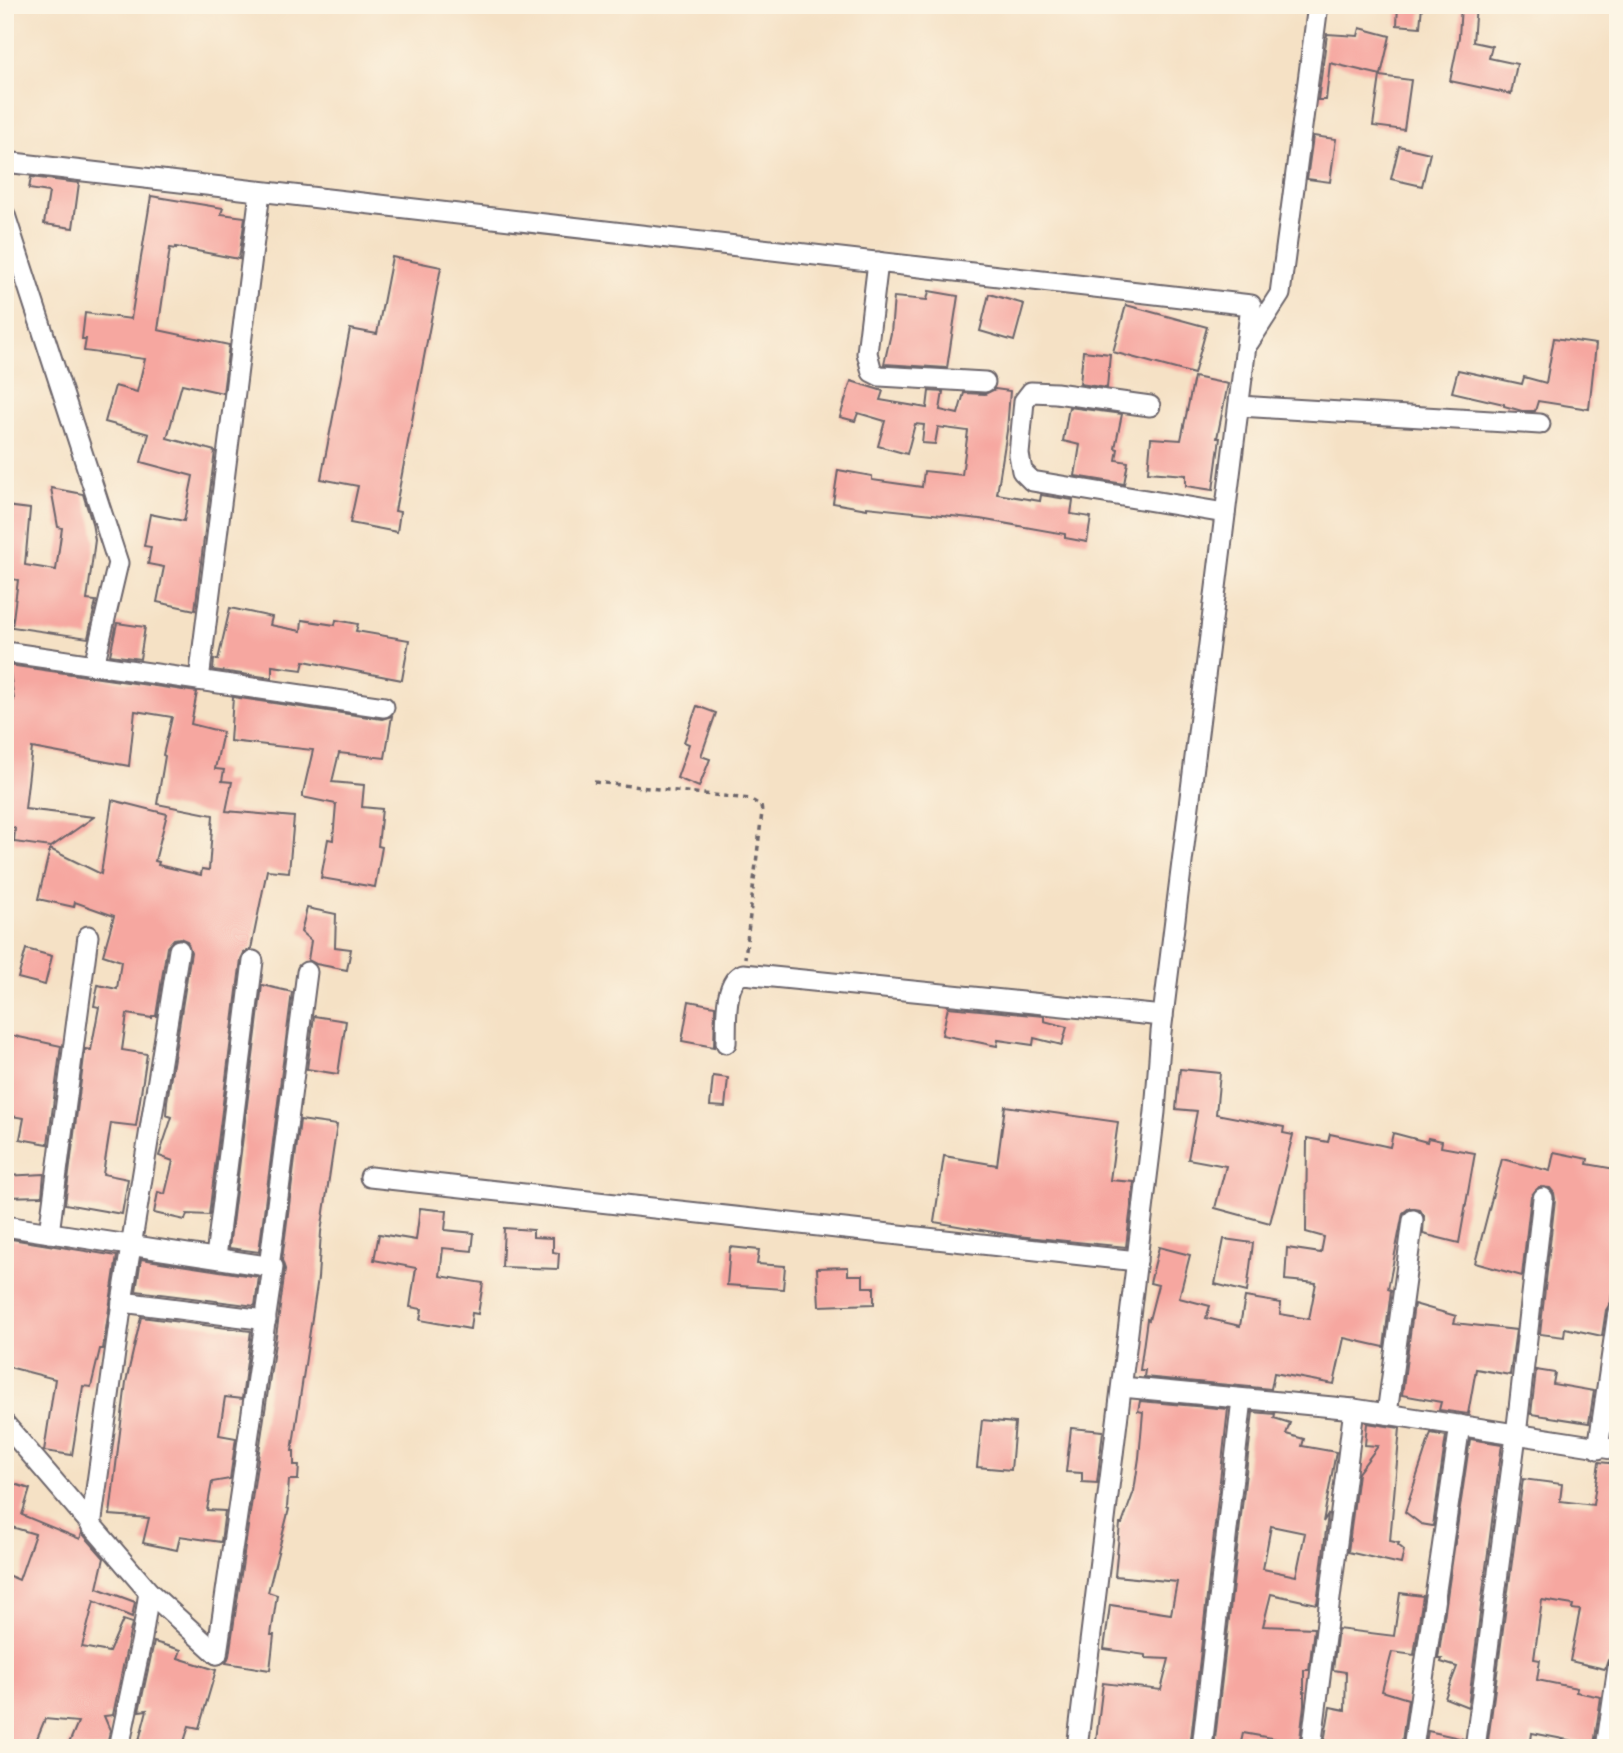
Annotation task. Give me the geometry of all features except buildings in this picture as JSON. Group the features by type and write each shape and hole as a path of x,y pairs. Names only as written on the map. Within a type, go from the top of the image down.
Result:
{"street":[{"path":"1246,346 1280,294 1318,5"},
{"path":"5,162 1251,305 1163,1016 1155,1112 1077,1748"},
{"path":"199,680 260,192"},
{"path":"5,215 118,563 94,665"},
{"path":"878,262 867,353 872,372 880,376 985,382"},
{"path":"1150,406 1031,392 1024,401 1018,454 1022,471 1032,481 1225,513"},
{"path":"1239,406 1540,424"},
{"path":"5,652 384,707"},
{"path":"50,1233 88,936"},
{"path":"91,1527 122,1302 179,950"},
{"path":"216,1257 253,961"},
{"path":"269,1266 307,972"},
{"path":"726,1043 729,988 736,976 743,974 1163,1016"},
{"path":"370,1177 1137,1261"},
{"path":"1475,1748 1516,1435 1543,1198"},
{"path":"1387,1414 1413,1220"},
{"path":"5,1226 273,1267 217,1654 149,1592 5,1424"},
{"path":"122,1302 266,1320"},
{"path":"1122,1387 1354,1409 1608,1450 1618,1312"},
{"path":"1202,1748 1242,1399"},
{"path":"1311,1748 1354,1409"},
{"path":"1413,1748 1460,1424"},
{"path":"119,1748 149,1592"},
{"path":"1606,1748 1618,1667"}],"path":[{"path":"594,782 750,799 761,806 743,974"}]}
